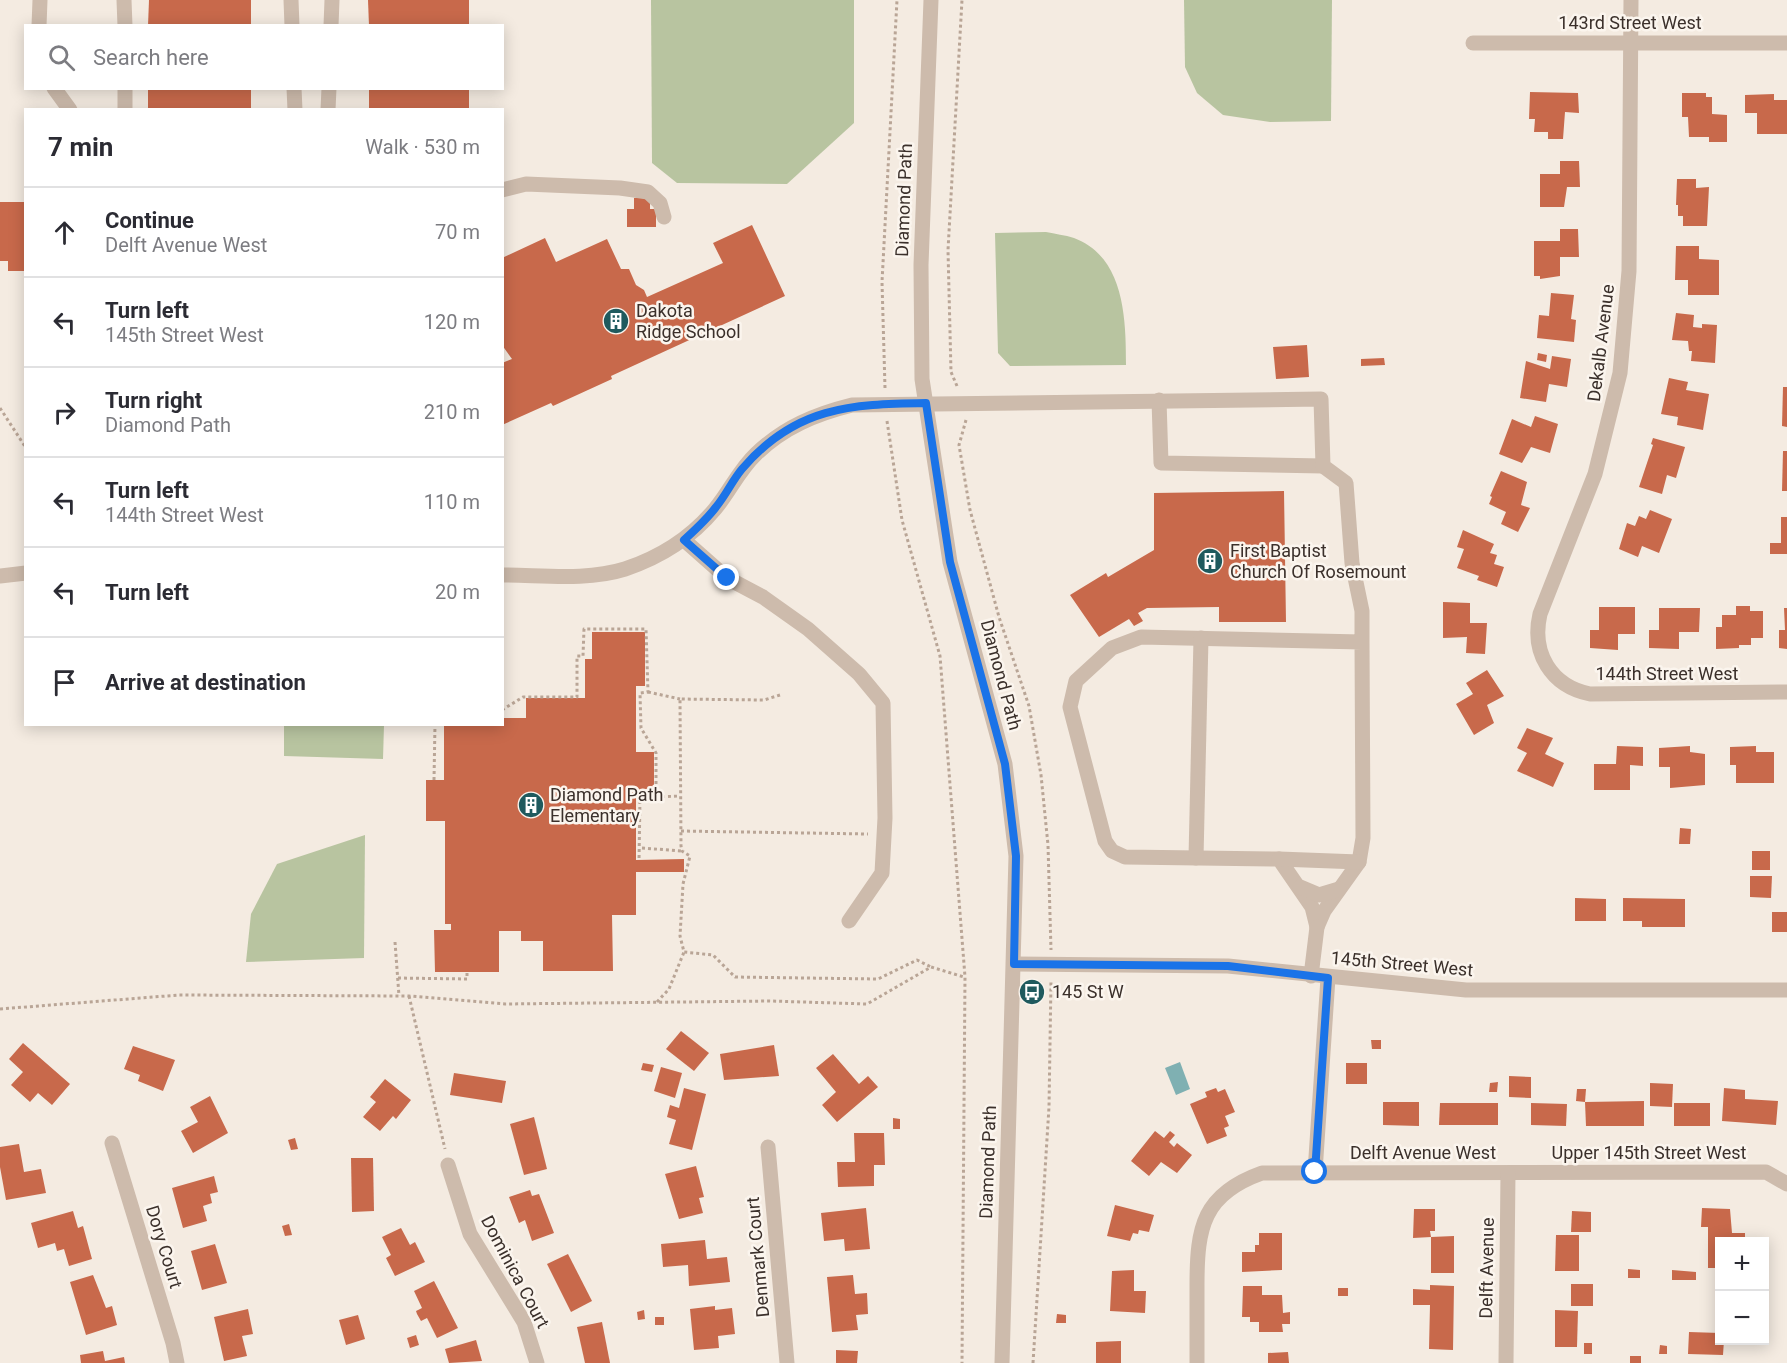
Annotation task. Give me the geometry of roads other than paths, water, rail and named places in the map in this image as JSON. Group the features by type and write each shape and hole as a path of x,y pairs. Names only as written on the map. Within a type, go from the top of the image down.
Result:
{"street":[{"path":"39,24 40,0"},
{"path":"124,0 125,24"},
{"path":"291,0 292,24"},
{"path":"331,24 332,0"},
{"name":"Diamond Path","path":"931,0 921,265 922,379 950,562 1005,764 1016,856 1002,1363"},
{"name":"Dekalb Avenue","path":"1553,674 1539,650 1538,622 1595,474 1613,408 1625,340 1629,271 1631,0"},
{"name":"143rd Street West","path":"1473,43 1787,43"},
{"path":"55,90 69,108"},
{"path":"125,90 125,108"},
{"path":"294,90 295,108"},
{"path":"328,108 329,90"},
{"path":"504,190 526,184 620,188 648,192 660,203 664,217"},
{"path":"504,574 579,575 623,569 665,552 684,540 716,508 741,471 772,440 810,417 852,405 1321,399 1323,466"},
{"path":"1159,400 1161,463 1323,466 1346,483 1352,563 1362,611 1363,838 1359,861 1339,889 1317,927"},
{"path":"684,540 727,578 764,597 808,629 859,674 883,703 885,818 882,873 849,921"},
{"path":"0,576 24,573"},
{"path":"1359,861 1125,857 1112,851 1105,841 1070,707 1076,681 1112,648 1141,637 1362,642"},
{"path":"1196,858 1201,638"},
{"name":"144th Street West","path":"1553,674 1570,687 1590,694 1787,692"},
{"path":"1279,859 1312,907 1317,927 1311,976"},
{"path":"1300,887 1319,895 1339,889"},
{"name":"145th Street West","path":"1014,964 1228,966 1328,978 1466,990 1787,990"},
{"path":"1315,1172 1328,978"},
{"name":"Dory Court","path":"112,1143 173,1343 177,1363"},
{"name":"Denmark Court","path":"768,1147 787,1363"},
{"name":"Dominica Court","path":"448,1165 470,1234 524,1322 537,1363"},
{"name":"Upper 145th Street West","path":"1508,1173 1766,1172 1787,1184"},
{"name":"Delft Avenue West","path":"1197,1363 1198,1237 1210,1208 1233,1185 1262,1173 1508,1173"},
{"name":"Delft Avenue","path":"1506,1363 1508,1173"}],"water":[{"path":"1180,1062 1190,1089 1176,1095 1165,1068"}],"place":[{"name":"Dakota Ridge School","path":"616,321"},
{"name":"First Baptist Church Of Rosemount","path":"1210,561"},
{"name":"Diamond Path Elementary","path":"531,805"},
{"name":"145 St W","path":"1032,992"}]}
